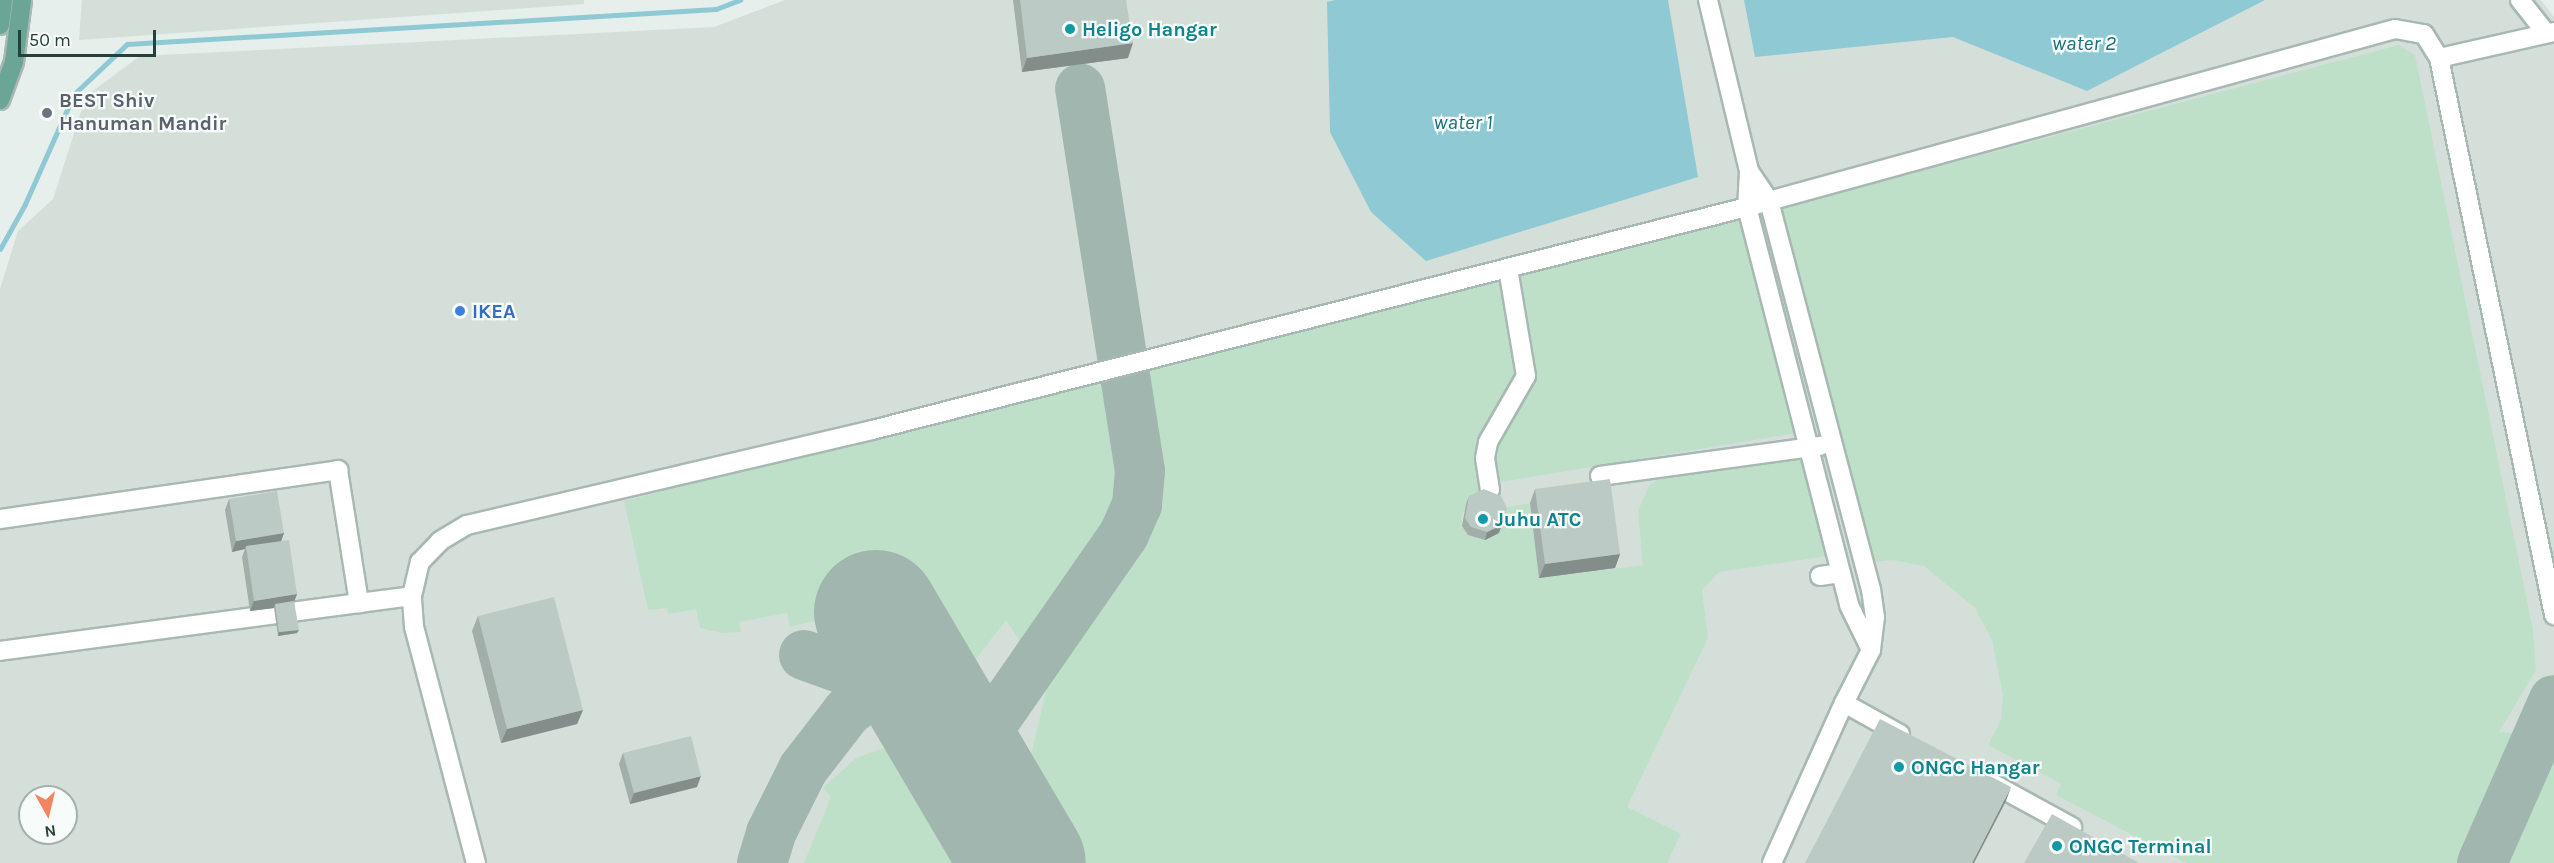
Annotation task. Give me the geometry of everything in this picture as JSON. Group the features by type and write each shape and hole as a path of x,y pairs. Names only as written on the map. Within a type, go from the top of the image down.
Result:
{"main road":[{"path":"0,25 3,0"},
{"path":"0,100 14,62 22,0"}],"lane":[{"path":"1708,0 1749,171 1747,207 1841,573 1856,625 1871,650"},
{"path":"2439,58 2550,32 2520,0"},
{"path":"476,863 414,627 412,596 420,562 440,542 467,525 872,430 1747,207 2395,29 2424,34 2439,58 2554,615"},
{"path":"1749,171 1769,201 1871,589 1875,617 1871,650 1844,703 1772,863"},
{"path":"1490,490 1485,458 1488,442 1526,376 1508,268"},
{"path":"1600,476 1834,444"},
{"path":"0,519 338,470 359,603"},
{"path":"1820,576 1841,573"},
{"path":"0,651 412,596"},
{"path":"1844,703 1917,743"},
{"path":"1970,771 2085,834"}],"shaded area":[{"path":"82,0 584,0 584,4 79,40"},
{"path":"785,0 2541,0 2554,17 2554,863 0,863 0,289 18,231 53,199 86,96 140,56 714,27"}],"green space":[{"path":"2399,45 2415,55 2533,630 2536,670 2499,732 2522,734 2464,863 2186,863 2056,795 2061,784 1988,745 2001,720 2003,695 1992,640 1975,608 1924,566 1893,560 1874,562 1781,208"},
{"path":"1742,218 1796,433 1495,483 1492,451 1532,374 1516,273"},
{"path":"1503,276 1517,372 1477,449 1481,497 1466,504 1461,518 1468,535 1485,540 1502,527 1502,508 1530,503 1540,578 1643,565 1638,511 1649,486 1658,479 1802,454 1828,556 1719,572 1702,590 1708,638 1627,807 1681,834 1667,863 1081,863 1039,793 1032,775 1031,755 1049,678 1152,528 1163,503 1143,369"},
{"path":"1119,376 1131,489 1118,529 1028,653 1006,620 964,675 905,576 839,615 790,627 787,613 739,622 741,632 723,633 700,628 696,609 668,614 667,608 648,610 624,501"},
{"path":"2554,737 2554,863 2500,863"},
{"path":"894,744 911,750 973,863 804,863 831,797 823,788 856,758"}],"water":[{"name":"water 1","path":"1335,0 1668,0 1698,177 1426,261 1371,212 1330,132 1327,2"},
{"name":"water 2","path":"1744,0 2265,0 2087,91 1953,37 1755,57"}],"building":[{"name":"Heligo Hangar","path":"1020,0 1126,0 1133,43 1027,58"},
{"path":"1610,479 1620,554 1545,564 1535,489"},
{"name":"Juhu ATC","path":"1484,489 1501,496 1507,508 1502,525 1487,532 1471,527 1465,518 1469,496"},
{"path":"277,491 284,533 236,541 229,499"},
{"path":"289,540 297,594 254,601 246,546"},
{"path":"554,597 583,710 507,729 478,616"},
{"path":"294,601 299,630 279,632 275,604"},
{"name":"ONGC Hangar","path":"1880,719 2011,787 1972,863 1805,863"},
{"path":"691,736 701,776 634,793 623,753"},
{"path":"2052,814 2139,863 2024,863"}],"waterway":[{"path":"0,249 25,204 74,94 127,44 716,9 740,0"}],"taxiway":[{"path":"965,763 1124,534 1137,505 1140,471 1080,89"},
{"path":"804,655 848,671 870,672 907,665"},
{"path":"762,863 771,833 803,769 847,712 907,665"},
{"path":"2482,863 2554,700"}],"runway":[{"path":"876,612 1024,863"}],"place":[{"name":"Heligo Hangar","path":"1070,29"},
{"name":"BEST Shiv Hanuman Mandir","path":"47,113"},
{"name":"IKEA","path":"460,311"},
{"name":"Juhu ATC","path":"1483,519"},
{"name":"ONGC Hangar","path":"1899,767"},
{"name":"ONGC Terminal","path":"2057,846"}]}
